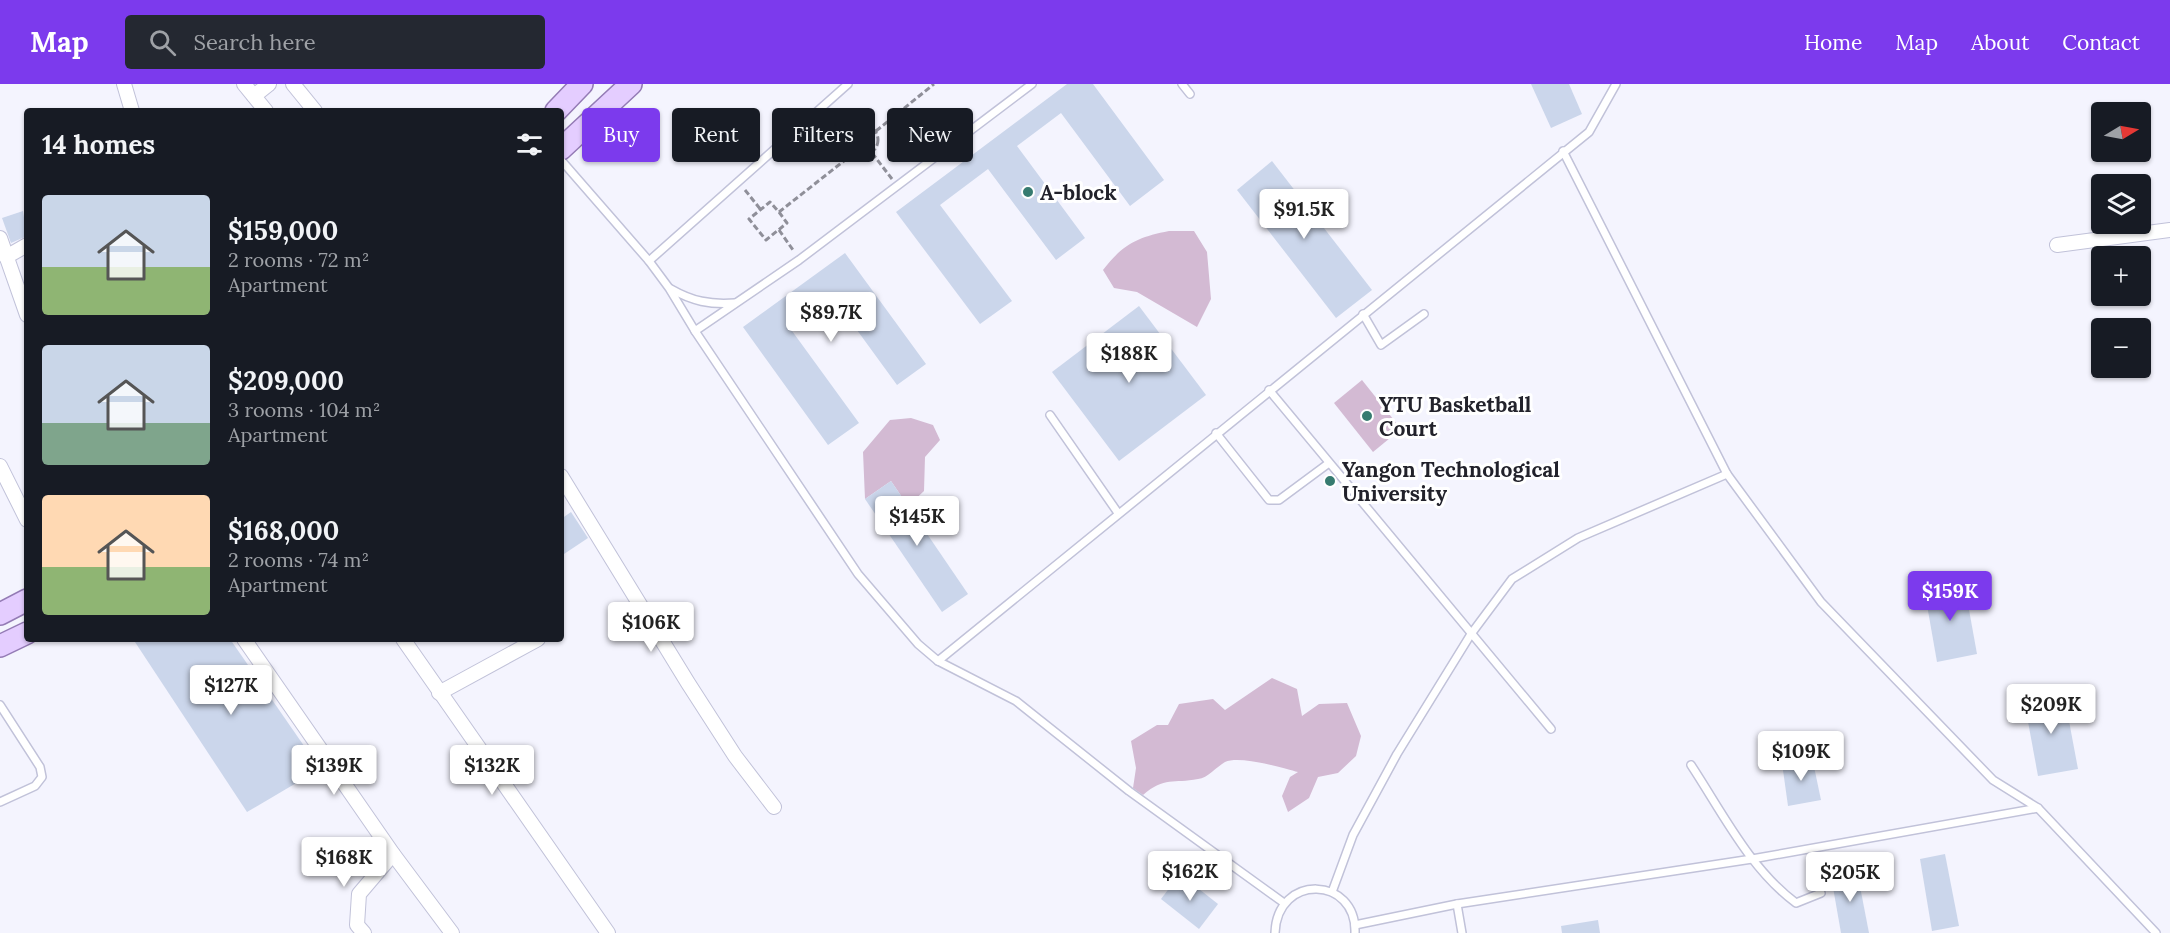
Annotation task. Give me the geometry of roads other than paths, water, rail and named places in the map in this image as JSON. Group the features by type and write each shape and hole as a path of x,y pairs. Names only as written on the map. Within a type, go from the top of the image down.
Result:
{"main road":[{"path":"559,108 582,84"},
{"path":"564,146 631,84"},
{"path":"0,614 24,602"},
{"path":"0,646 24,634"}],"street":[{"path":"124,84 131,108"},
{"path":"244,84 264,108"},
{"path":"254,96 269,84"},
{"path":"293,84 313,108"},
{"path":"2057,245 2170,230"},
{"path":"0,238 24,307"},
{"path":"6,257 24,247"},
{"path":"0,466 24,514"},
{"path":"564,482 735,756 774,807"},
{"path":"246,642 393,854 452,933"},
{"path":"405,642 608,933"},
{"path":"439,693 532,642"},
{"path":"364,933 357,925 359,894 393,854"}],"lane":[{"path":"649,261 848,84"},
{"path":"695,331 799,260 1032,84"},
{"path":"1182,84 1190,94"},
{"path":"938,661 1589,132 1616,84"},
{"path":"1563,151 1727,474 1821,602 1993,780 2038,808 2156,933"},
{"path":"564,163 649,261 669,288 695,331 858,574 918,644 938,661 1016,700 1130,791 1284,903"},
{"path":"669,288 690,299 715,305 737,302"},
{"path":"1363,314 1381,345 1424,314"},
{"path":"1269,390 1551,729"},
{"path":"1050,415 1118,513"},
{"path":"1216,433 1269,500 1279,500 1329,463"},
{"path":"1332,892 1358,825 1397,754 1471,634 1512,579 1578,538 1727,474"},
{"path":"0,705 40,767 42,777 35,786 0,802"},
{"path":"1691,765 1752,859 1779,890 1796,903 1821,893"},
{"path":"1275,933 1275,923 1284,903 1292,896 1311,889 1332,892 1348,906 1355,929 1457,904 1752,859 2038,808"},
{"path":"1457,904 1462,933"}],"place":[{"name":"A-block","path":"1028,192"},
{"name":"YTU Basketball Court","path":"1367,416"},
{"name":"Yangon Technological University","path":"1330,481"}]}
